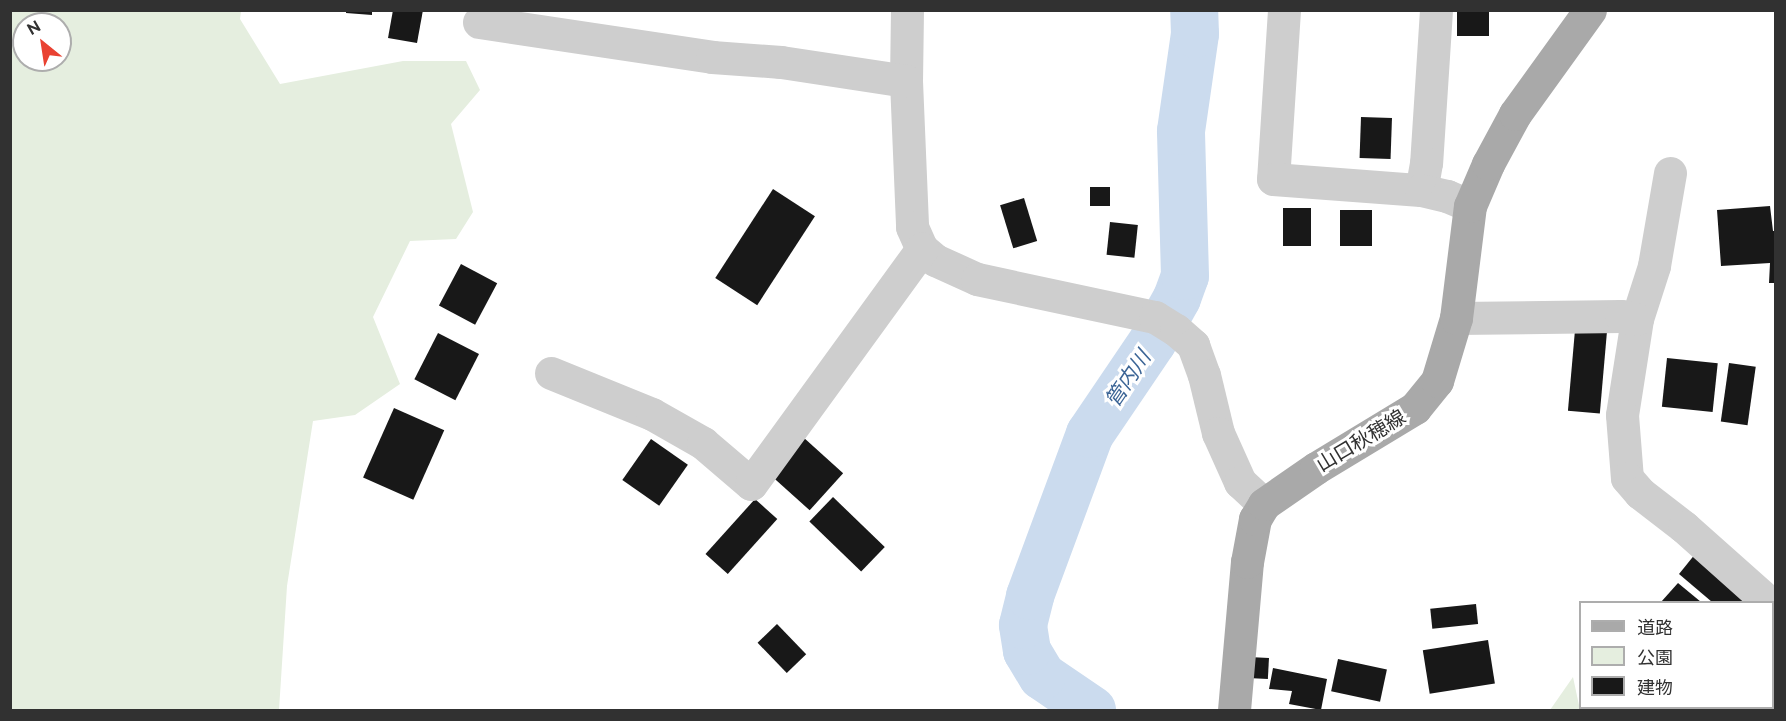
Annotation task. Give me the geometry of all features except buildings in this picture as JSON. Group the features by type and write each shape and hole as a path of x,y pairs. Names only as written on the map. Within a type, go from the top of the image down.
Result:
{"main road":[{"name":"山口秋穂線","path":"1264,504 1316,468 1415,408 1437,381 1456,318 1470,206 1488,164 1515,114 1590,10"},
{"path":"1234,711 1247,562 1255,519 1264,504"}],"street":[{"path":"907,10 906,81 912,227 922,249 936,260 977,279 1166,324 1193,345 1204,375 1218,433 1239,482 1264,504"},
{"path":"1284,10 1272,179 1420,190 1447,196 1470,206"},
{"path":"1420,190 1426,163 1436,10"},
{"path":"479,22 712,57 781,62 906,81"},
{"path":"1670,173 1654,266 1637,319 1622,415 1627,477 1640,493 1684,527 1766,600"},
{"path":"551,373 652,414 703,443 751,484 922,249"},
{"path":"1456,318 1621,316 1637,319"}],"green space":[{"path":"10,11 241,11 240,19 280,84 403,61 466,61 480,90 451,124 473,212 456,239 410,241 373,317 400,384 355,415 313,421 287,586 279,710 11,710"},
{"path":"1573,677 1580,710 1550,710"}],"waterway":[{"name":"管内川","path":"1092,710 1042,676 1027,651 1023,625 1030,596 1090,434 1153,341 1177,298 1185,276 1181,131 1195,34 1194,10"}]}
